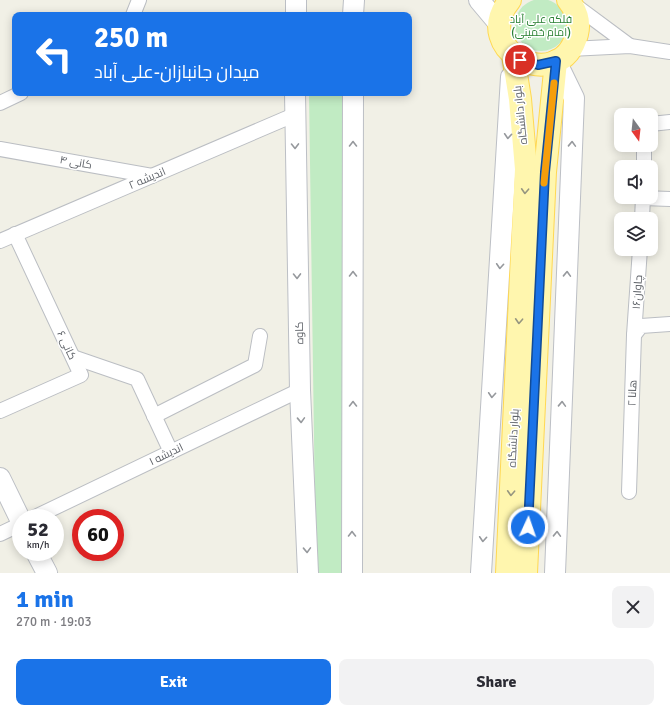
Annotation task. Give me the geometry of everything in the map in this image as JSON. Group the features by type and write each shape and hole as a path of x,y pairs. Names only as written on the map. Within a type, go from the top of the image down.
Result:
{"main road":[{"path":"510,0 503,10 500,25 503,42 512,55 529,64 543,64 563,55"},
{"name":"بلوار دانشگاه","path":"507,573 535,171 563,55 576,35 578,20 568,0"},
{"name":"بلوار دانشگاه","path":"512,55 535,171 526,573"}],"street":[{"path":"134,12 138,0"},
{"path":"296,0 296,12"},
{"path":"354,0 354,12"},
{"path":"479,0 500,25"},
{"path":"568,0 630,46"},
{"path":"555,573 574,98 563,55 630,46 670,52"},
{"name":"بلوار دانشگاه","path":"481,573 512,55"},
{"path":"0,103 15,96"},
{"name":"کاوه","path":"295,96 300,390 308,573"},
{"path":"352,573 353,96"},
{"name":"اندیشه ۲","path":"0,241 294,115"},
{"path":"658,123 670,122"},
{"name":"کانی ۴","path":"0,149 152,176"},
{"path":"658,198 670,199"},
{"name":"کانی ۶","path":"0,411 81,374 15,234"},
{"name":"چاوان۱۶","path":"634,335 640,256"},
{"path":"634,335 641,326 670,324"},
{"name":"هانا ۲","path":"629,492 634,335"},
{"path":"154,416 255,365 260,336"},
{"path":"73,357 137,379 171,452"},
{"name":"اندیشه ۱","path":"52,509 300,390"},
{"path":"0,478 15,509"},
{"path":"0,534 12,528"},
{"path":"41,561 47,573"}],"green space":[{"name":"فلکه علی آباد (امام خمینی)","path":"536,-1 546,-1 555,3 563,11 567,20 567,30 563,39 555,47 546,51 536,51 527,47 519,39 515,30 515,20 519,11 527,3"},
{"path":"309,96 344,96 346,573 314,573 315,508"}],"slow traffic":[{"path":"544,183 554,83"}],"route":[{"path":"520,60 529,64 538,65 556,61 545,172 528,527"}]}
